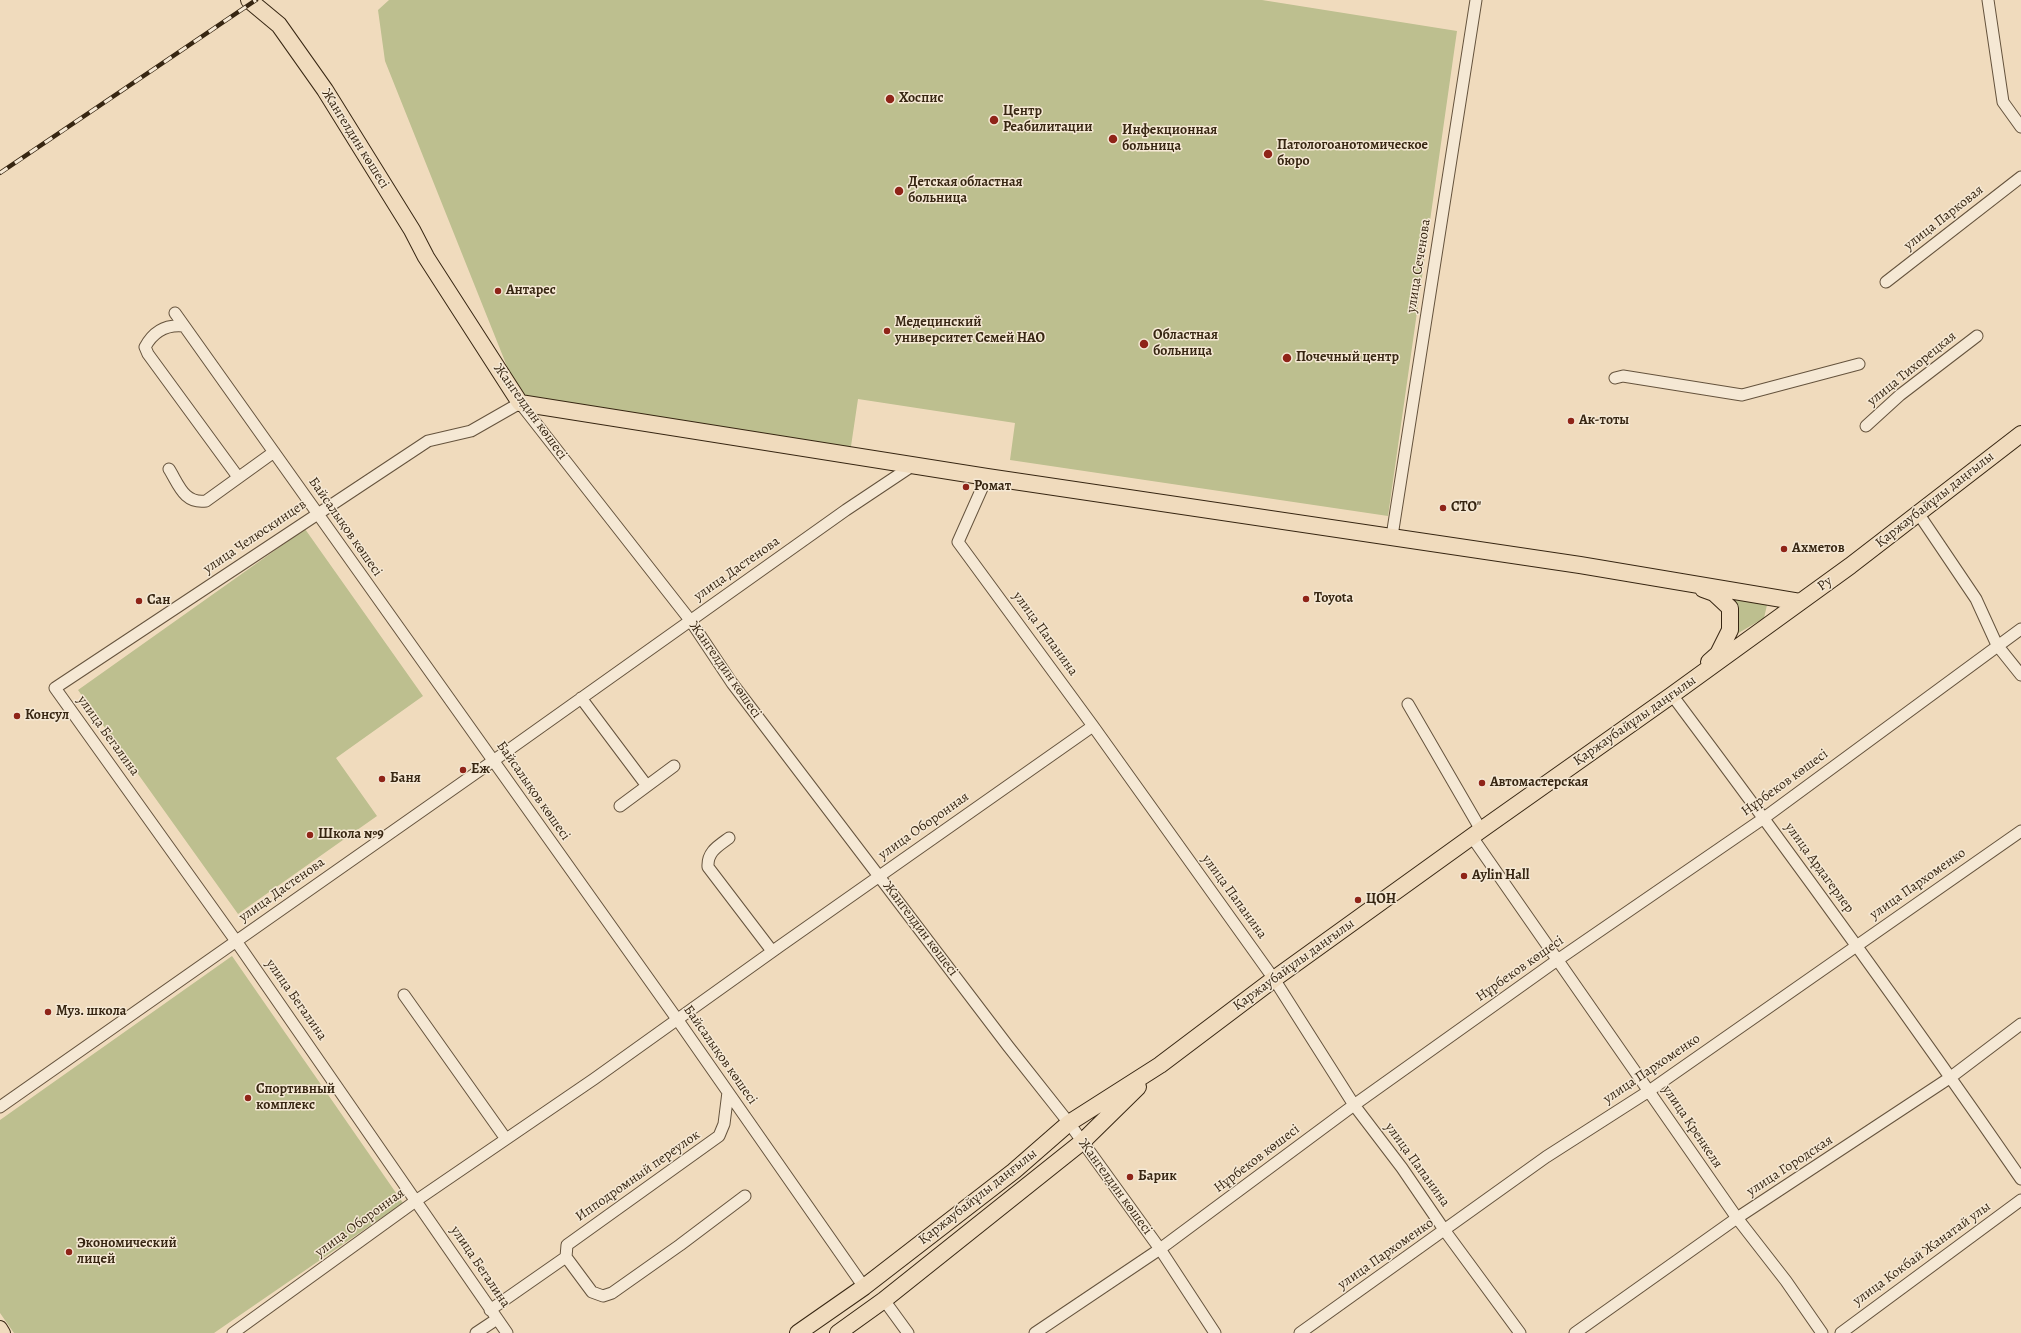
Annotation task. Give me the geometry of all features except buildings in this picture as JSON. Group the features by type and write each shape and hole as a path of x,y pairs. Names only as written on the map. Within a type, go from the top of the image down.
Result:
{"highway":[{"name":"Жангелдин көшесі","path":"249,0 279,25 325,90 412,230 426,257 520,403"},
{"path":"520,403 987,478 1392,536 1674,580 1800,602"},
{"name":"Қаржаубайұлы даңғылы","path":"1850,566 2021,434"},
{"path":"1759,595 1791,593 1806,590 1850,566"},
{"name":"Ру","path":"1800,602 1850,566"},
{"path":"1674,580 1714,593 1730,608 1730,630 1718,654 1687,684"},
{"name":"Қаржаубайұлы даңғылы","path":"798,1333 864,1287 1014,1171 1069,1123 1160,1065 1274,979 1800,602"},
{"name":"Қаржаубайұлы даңғылы","path":"838,1333 884,1300 1082,1142 1160,1065"}],"main road":[{"path":"0,1328 3,1333"}],"street":[{"name":"улица Сеченова","path":"1392,536 1476,0"},
{"path":"1988,0 2002,102 2021,127"},
{"name":"улица Парковая","path":"1886,282 2021,177"},
{"name":"Байсалықов көшесі","path":"175,314 677,1019 864,1287"},
{"path":"184,326 176,325 156,332 145,347 148,354 238,477"},
{"name":"улица Тихорецкая","path":"1866,426 1900,394 1977,336"},
{"path":"1615,378 1623,376 1742,395 1859,364"},
{"name":"улица Челюскинцев","path":"55,688 428,441 471,431 520,403"},
{"name":"Жангелдин көшесі","path":"520,403 690,620 732,683 1008,1046 1069,1123 1160,1249 1215,1333"},
{"path":"169,469 186,497 198,502 206,501 274,452"},
{"name":"улица Дастенова","path":"0,1107 493,761 690,620 912,466"},
{"name":"улица Папанина","path":"987,478 958,542 1093,726 1274,979 1354,1105 1402,1168 1445,1231 1520,1333"},
{"path":"1918,513 1976,599 1997,645 2021,675"},
{"name":"Нұрбеков көшесі","path":"1035,1333 1160,1249 1354,1105 1556,961 1764,818 1997,645 2021,629"},
{"name":"улица Бегалина","path":"55,688 236,941 417,1200 507,1333"},
{"name":"улица Ардагерлер","path":"1672,695 1764,818 1951,1077 2021,1179"},
{"path":"581,698 647,786"},
{"name":"улица Кренкеля","path":"1408,704 1476,834 1556,961 1737,1218 1786,1280 1822,1333"},
{"name":"улица Оборонная","path":"233,1333 417,1200 594,1079 772,951 1093,726"},
{"path":"620,806 674,766"},
{"name":"улица Пархоменко","path":"1300,1333 1445,1231 1546,1157 1649,1091 2021,831"},
{"path":"729,838 712,851 708,859 708,867 772,951"},
{"path":"404,995 506,1139"},
{"name":"улица Городская","path":"1575,1333 1737,1218 1951,1077 2021,1024"},
{"name":"Ипподромный переулок","path":"566,1257 567,1245 719,1136 724,1124 728,1092"},
{"path":"476,1333 493,1314 566,1257 592,1292 603,1296 612,1293 680,1246 745,1196"},
{"name":"улица Кокбай Жанатай улы","path":"1841,1333 2021,1200"},
{"path":"884,1300 908,1333"}],"green space":[{"path":"389,0 1262,0 1457,31 1388,516 1010,460 1015,423 858,399 850,453 526,398 512,379 385,61 378,10"},
{"path":"305,529 423,696 336,758 377,816 238,914 78,690"},
{"path":"1721,588 1759,595 1767,605 1764,618 1730,638"},
{"path":"232,956 403,1203 214,1333 14,1333 0,1313 0,1120"}],"railway":[{"path":"0,173 256,0"}],"place":[{"name":"Хоспис","path":"890,99"},
{"name":"Центр Реабилитации","path":"994,120"},
{"name":"Инфекционная больница","path":"1113,139"},
{"name":"Патологоанотомическое бюро","path":"1268,154"},
{"name":"Детская областная больница","path":"899,191"},
{"name":"Антарес","path":"498,291"},
{"name":"Медецинский университет Семей НАО","path":"887,331"},
{"name":"Областная больница","path":"1144,344"},
{"name":"Почечный центр","path":"1287,358"},
{"name":"Ак-тоты","path":"1571,421"},
{"name":"Ромат","path":"966,487"},
{"name":"СТО\"","path":"1443,508"},
{"name":"Ахметов","path":"1784,549"},
{"name":"Toyota","path":"1306,599"},
{"name":"Сан","path":"139,601"},
{"name":"Консул","path":"17,716"},
{"name":"Еж","path":"463,770"},
{"name":"Баня","path":"382,779"},
{"name":"Автомастерская","path":"1482,783"},
{"name":"Школа №9","path":"310,835"},
{"name":"Aylin Hall","path":"1464,876"},
{"name":"ЦОН","path":"1358,900"},
{"name":"Муз. школа","path":"48,1012"},
{"name":"Спортивный комплекс","path":"248,1098"},
{"name":"Барик","path":"1130,1177"},
{"name":"Экономический лицей","path":"69,1252"}]}
